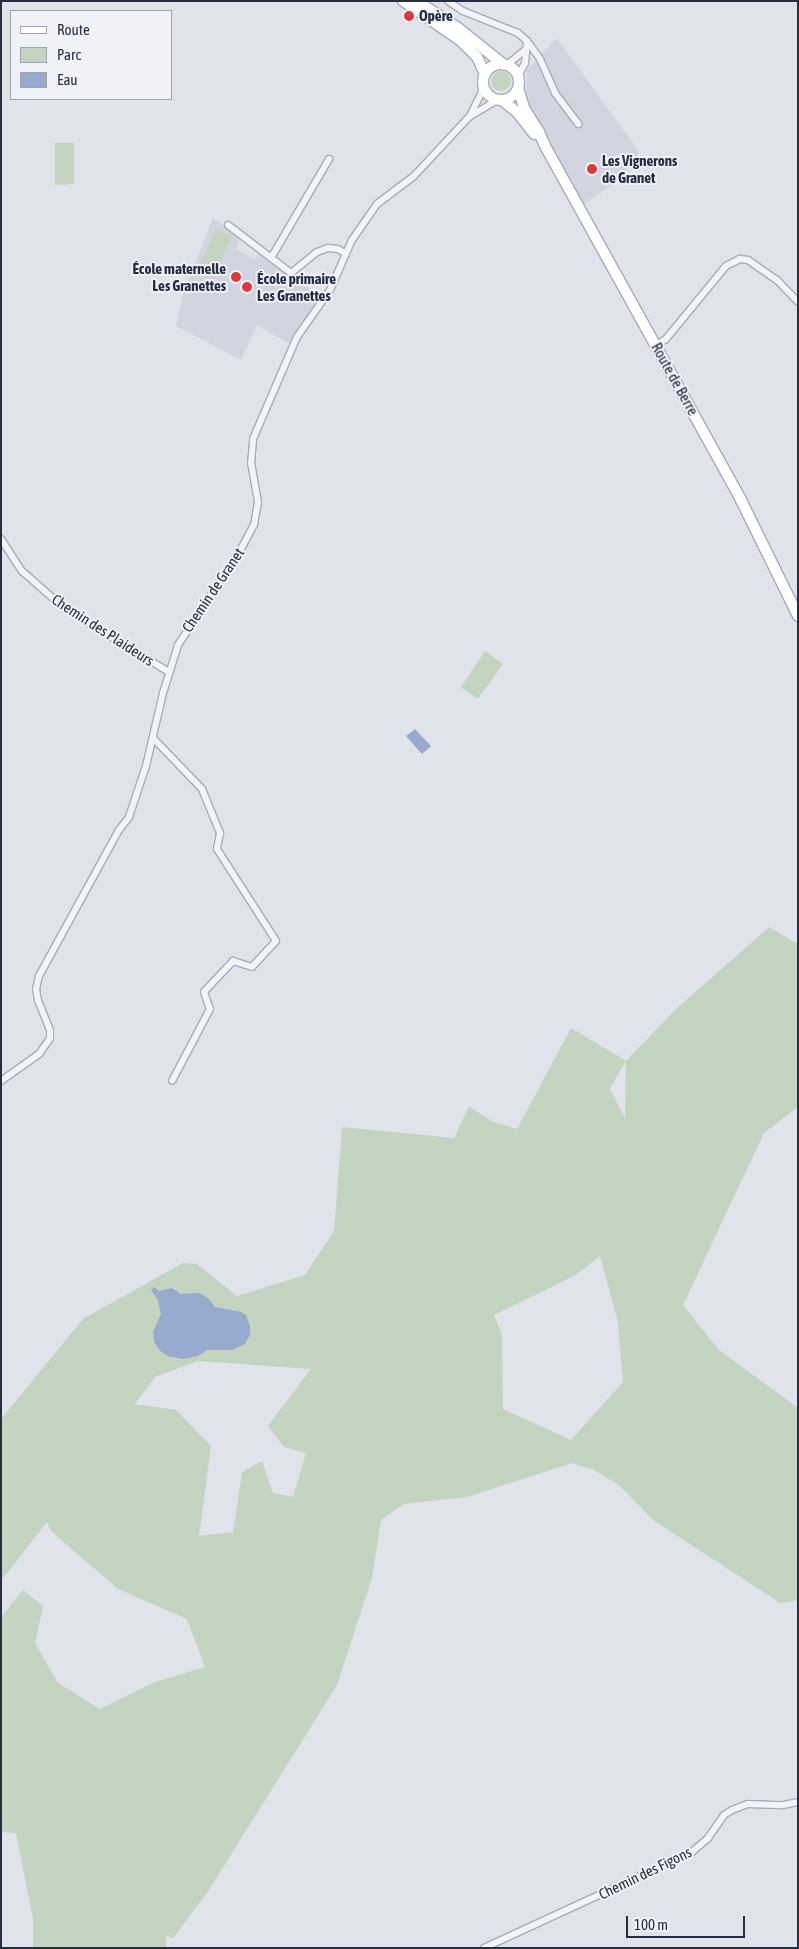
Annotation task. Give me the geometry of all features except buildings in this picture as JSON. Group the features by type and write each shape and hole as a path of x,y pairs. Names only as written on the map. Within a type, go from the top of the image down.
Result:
{"main road":[{"path":"403,1 461,41 477,57 485,74 484,87 489,95 500,100 512,96 518,88 518,76 458,28 417,1"},
{"path":"485,74 494,65 505,65"},
{"name":"Route de Berre","path":"518,88 524,108 540,132 545,146 741,500 798,616"},
{"name":"Route de Berre","path":"500,100 517,112 545,146"}],"street":[{"path":"448,1 463,11 518,34 527,41 540,59 556,93 578,124"},
{"path":"518,76 525,63 527,41"},
{"path":"505,65 526,49"},
{"name":"Chemin de Granet","path":"1,1082 39,1054 50,1038 50,1030 38,1001 36,989 39,976 119,830 129,817 146,766 169,672 185,632 242,549 254,525 258,502 251,464 253,439 297,337 330,290 352,240 377,204 414,176 469,117 484,87"},
{"name":"Chemin de Granet","path":"469,117 500,100"},
{"path":"271,258 329,159"},
{"path":"228,225 271,258 294,272 317,252 328,248 338,249 346,254"},
{"path":"656,345 666,339 726,266 740,259 748,260 777,280 798,302"},
{"name":"Chemin des Plaideurs","path":"1,539 22,571 64,608 169,672"},
{"path":"153,738 202,789 220,833 217,849 276,941 252,967 246,967 233,961 204,992 210,1009 172,1081"},
{"name":"Chemin des Figons","path":"484,1948 692,1852 708,1838 724,1815 732,1810 748,1804 783,1805 798,1802"}],"shaded area":[{"path":"557,38 639,152 620,180 584,204 526,98 527,69"},
{"name":"École primaire Les Granettes","path":"213,218 236,233 240,240 236,249 255,260 258,254 261,254 300,280 321,299 289,344 257,325 241,360 176,326 183,294"}],"green space":[{"path":"497,71 505,71 511,77 511,85 505,91 497,91 491,85 491,77"},
{"path":"55,143 74,143 74,184 55,185"},
{"path":"216,229 232,236 215,273 199,266"},
{"path":"485,651 503,664 478,699 461,687"},
{"path":"769,927 798,944 798,1107 764,1133 683,1305 718,1349 798,1408 798,1600 780,1603 653,1520 619,1485 594,1470 572,1463 467,1497 404,1504 381,1520 372,1578 337,1685 207,1893 173,1938 166,1936 166,1948 33,1948 33,1919 16,1833 1,1832 1,1617 23,1590 43,1606 35,1643 58,1683 100,1709 155,1682 205,1667 187,1619 118,1589 52,1532 47,1522 1,1581 1,1419 83,1319 183,1263 197,1264 237,1296 305,1275 334,1231 342,1127 454,1138 469,1106 491,1121 517,1129 571,1028 626,1061 676,1009","holes":["626,1062 625,1118 610,1089","600,1256 618,1322 623,1382 571,1440 503,1409 502,1335 494,1315 574,1276","198,1361 311,1369 268,1426 284,1447 306,1453 293,1497 273,1493 262,1461 242,1472 233,1532 199,1536 211,1446 176,1410 135,1404 155,1377"]}],"water":[{"path":"415,729 431,746 422,754 406,736"},
{"path":"154,1287 159,1291 172,1288 181,1294 199,1293 208,1298 215,1307 241,1312 246,1315 250,1326 250,1335 245,1344 232,1350 207,1350 198,1356 183,1359 168,1356 159,1350 154,1341 153,1332 161,1314 158,1300 151,1290"}],"place":[{"name":"Opère","path":"409,16"},
{"name":"Les Vignerons de Granet","path":"592,169"},
{"name":"École maternelle Les Granettes","path":"236,277"},
{"name":"École primaire Les Granettes","path":"247,287"}]}
